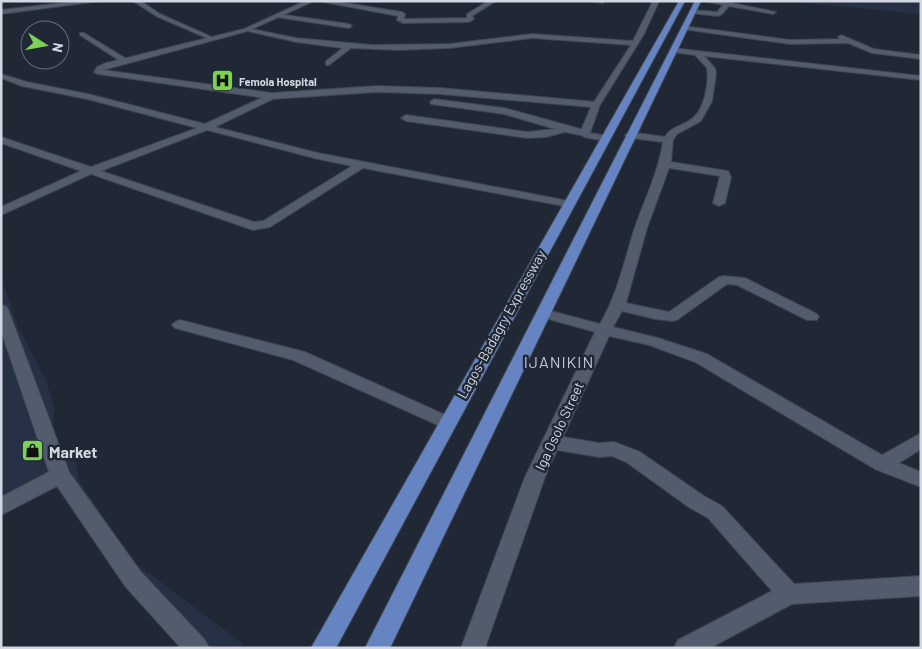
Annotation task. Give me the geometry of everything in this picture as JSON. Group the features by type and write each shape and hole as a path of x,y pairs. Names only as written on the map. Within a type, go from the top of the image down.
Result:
{"highway":[{"name":"Lagos-Badagry Expressway","path":"377,648 544,313 630,134 675,50 691,5"},
{"name":"Lagos-Badagry Expressway","path":"323,648 446,422 605,138 659,46 691,5"}],"street":[{"path":"1,12 97,1"},
{"path":"136,1 158,15 211,38"},
{"path":"311,1 246,30 126,60 109,65 98,72 272,96 377,89 440,91 596,105"},
{"path":"321,1 402,14 400,20 403,21 470,20 469,15 493,1"},
{"path":"593,1 603,1"},
{"path":"584,133 596,105 650,17 656,1"},
{"path":"706,1 773,12"},
{"path":"691,5 720,14 727,4"},
{"path":"278,16 349,26"},
{"path":"684,28 790,42 848,41"},
{"path":"246,30 288,39 392,47 448,46 532,36 634,43"},
{"path":"82,34 126,60"},
{"path":"839,36 872,51 921,57"},
{"path":"330,63 351,45"},
{"path":"675,50 921,78"},
{"path":"630,134 668,140 674,132 698,119 708,101 712,74 710,68 698,53"},
{"path":"2,76 25,84 88,97 318,156 569,204"},
{"path":"1,212 90,171 205,128 272,96"},
{"path":"434,102 501,110 542,120 592,137 605,138"},
{"path":"406,118 526,135 546,134 564,129"},
{"path":"1,140 253,226 266,224 362,164"},
{"name":"Iga Osolo Street","path":"472,648 535,477 604,330 618,305 641,228 666,164 668,140"},
{"path":"666,164 724,173 726,177 719,203"},
{"path":"618,305 655,315 672,317 724,280 732,280 740,281 812,317"},
{"path":"1,309 60,475 133,579 197,648"},
{"path":"544,313 604,330 653,341 701,358 882,464 921,480"},
{"path":"180,325 299,356 446,422"},
{"path":"882,464 921,440"},
{"path":"551,442 599,450 614,449 633,457 697,502 715,512 789,594"},
{"path":"1,507 60,475"},
{"path":"686,648 789,594 921,586"}],"shaded area":[{"path":"783,1 921,1 921,14"},
{"name":"Market","path":"1,277 18,327 45,379 54,405 52,439 76,463 79,481 135,563 243,644 241,648 192,648 71,487 49,490 1,516"}],"place":[{"name":"Femola Hospital","path":"223,81"},
{"name":"Market","path":"33,451"}],"district":[{"name":"IJANIKIN","path":"559,361"}]}
